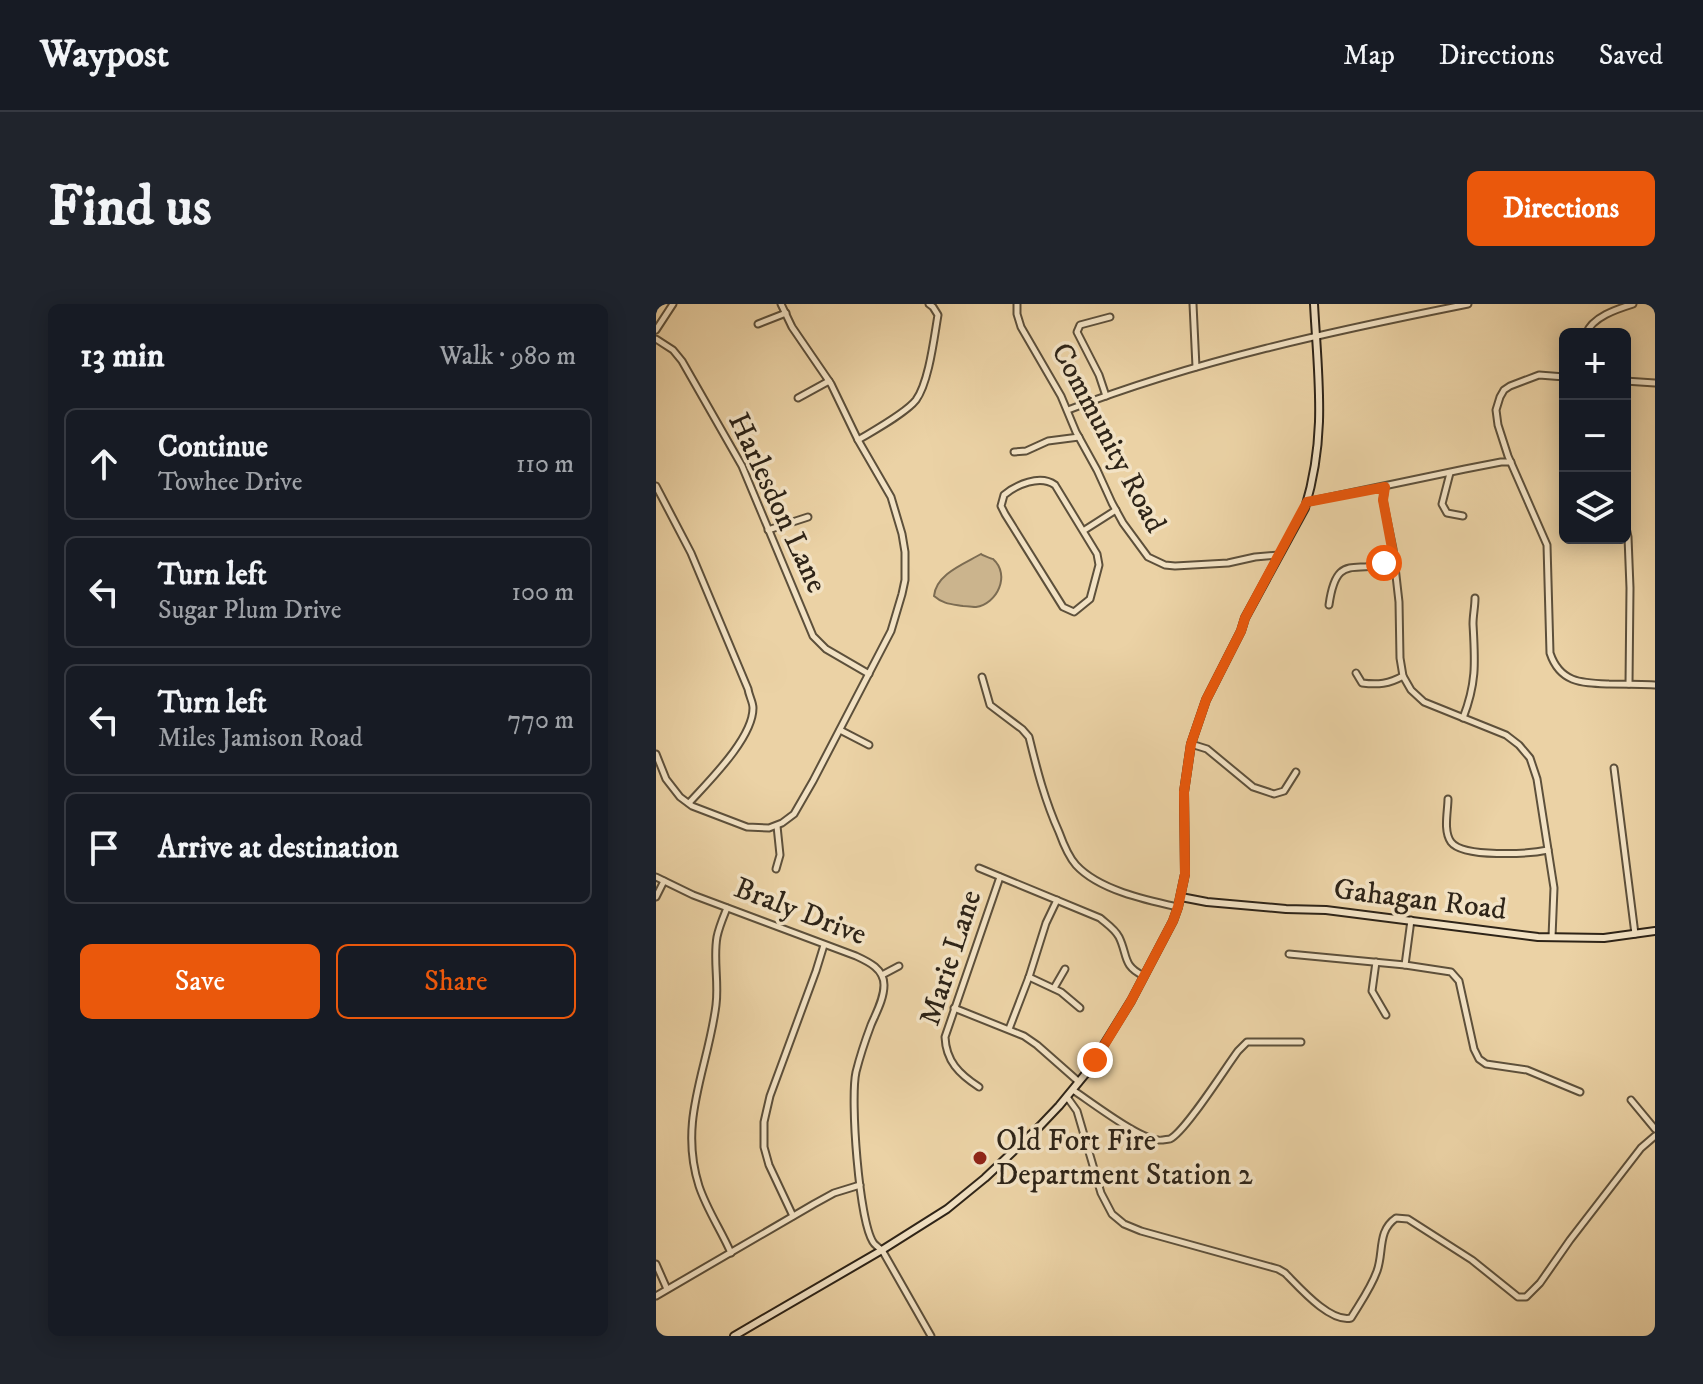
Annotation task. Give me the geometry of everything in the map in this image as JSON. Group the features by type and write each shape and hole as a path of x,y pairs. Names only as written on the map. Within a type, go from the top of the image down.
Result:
{"main road":[{"path":"734,1336 925,1224 972,1189 1040,1126 1073,1090 1104,1047 1144,976 1173,921 1181,897 1185,874 1184,792 1191,744 1200,715 1245,618 1307,502 1320,430 1314,304"},
{"name":"Gahagan Road","path":"1181,897 1207,902 1326,910 1552,937 1604,938 1655,931"}],"street":[{"path":"656,330 673,304"},
{"path":"656,754 657,765 670,785 680,797 699,809 747,827 777,826 788,819 798,808 891,631 902,594 905,552 891,497 829,381 781,304"},
{"path":"858,440 917,400 931,356 938,315 929,304"},
{"name":"Community Road","path":"1017,304 1021,327 1068,410 1116,510 1148,557 1165,565 1216,564 1279,555"},
{"path":"1193,304 1196,367"},
{"path":"1068,410 1196,367 1316,336 1468,304"},
{"path":"1588,328 1618,308 1633,304"},
{"path":"758,324 786,313"},
{"path":"1106,396 1077,328 1110,317"},
{"name":"Harlesdon Lane","path":"656,339 673,350 682,361 742,466 813,636 826,649 869,674"},
{"path":"1559,377 1539,375 1510,386 1504,390 1498,403 1497,417 1511,462 1547,545 1549,646 1553,661 1562,673 1575,681 1655,685"},
{"path":"798,398 829,381"},
{"path":"1631,381 1655,383"},
{"path":"1014,452 1026,451 1048,441 1079,437"},
{"path":"1307,502 1488,464 1511,462"},
{"path":"1450,473 1442,504 1447,513 1463,516"},
{"path":"1040,480 1050,481 1083,531 1097,554 1099,565 1090,599 1074,612 1063,607 1005,514 1001,506 1004,495 1018,486 1040,480"},
{"path":"656,486 691,553 753,706 751,722 742,741 689,803"},
{"path":"1385,487 1383,500 1399,602 1403,676 1411,690 1424,702 1506,735 1530,758 1537,779 1554,888 1552,937"},
{"path":"1083,531 1116,510"},
{"path":"768,530 808,517"},
{"path":"1628,544 1629,684"},
{"path":"1329,605 1335,577 1344,570 1381,565 1394,559"},
{"path":"1463,718 1472,695 1475,598"},
{"path":"1356,673 1362,683 1373,685 1403,676"},
{"path":"982,677 990,705 1029,737 1047,807 1076,865 1088,876 1112,888 1178,907"},
{"path":"840,730 869,745"},
{"path":"1191,744 1203,747 1253,787 1270,794 1284,791 1296,772"},
{"path":"1614,768 1635,934"},
{"path":"1448,799 1448,833 1457,847 1504,854 1548,850"},
{"path":"776,869 780,855 777,826"},
{"path":"979,868 1100,918 1110,925 1120,939 1129,966 1144,976"},
{"name":"Braly Drive","path":"656,877 693,895 869,962 882,975 883,992 854,1084 862,1208 874,1243 882,1250 931,1336"},
{"name":"Marie Lane","path":"979,1087 958,1071 947,1053 945,1037 1000,877"},
{"path":"656,897 664,881"},
{"path":"1009,1029 1037,946 1057,900"},
{"path":"727,908 716,939 716,1009 691,1130 693,1161 699,1186 731,1253"},
{"path":"1405,965 1411,920"},
{"path":"793,1216 769,1165 764,1147 764,1122 770,1096 824,945"},
{"path":"1289,954 1448,971 1457,978 1474,1049 1482,1062 1535,1072 1580,1092"},
{"path":"1376,962 1372,991 1386,1015"},
{"path":"882,975 899,966"},
{"path":"1054,988 1065,969"},
{"path":"1029,977 1063,993 1080,1008"},
{"path":"954,1008 1009,1029 1037,1045 1079,1082"},
{"path":"1073,1090 1145,1136 1156,1141 1169,1140 1182,1128 1247,1042 1301,1042"},
{"path":"1067,1097 1077,1111 1101,1193 1115,1218 1141,1231 1278,1269 1330,1313 1346,1320 1351,1318 1377,1270 1384,1230 1396,1218 1408,1219 1472,1260 1518,1297 1526,1297 1540,1283 1641,1148 1655,1136"},
{"path":"1631,1100 1655,1129"},
{"path":"656,1296 834,1193 860,1185"},
{"path":"656,1264 667,1289"}],"shaded area":[{"path":"981,554 993,559 1001,573 999,588 990,600 973,607 947,603 934,596 945,576"}],"place":[{"name":"Old Fort Fire Department Station 2","path":"980,1158"}],"route":[{"path":"1095,1060 1131,1001 1173,921 1180,900 1185,874 1185,776 1200,715 1245,618 1307,502 1385,487 1383,500 1394,559 1384,563"}]}
